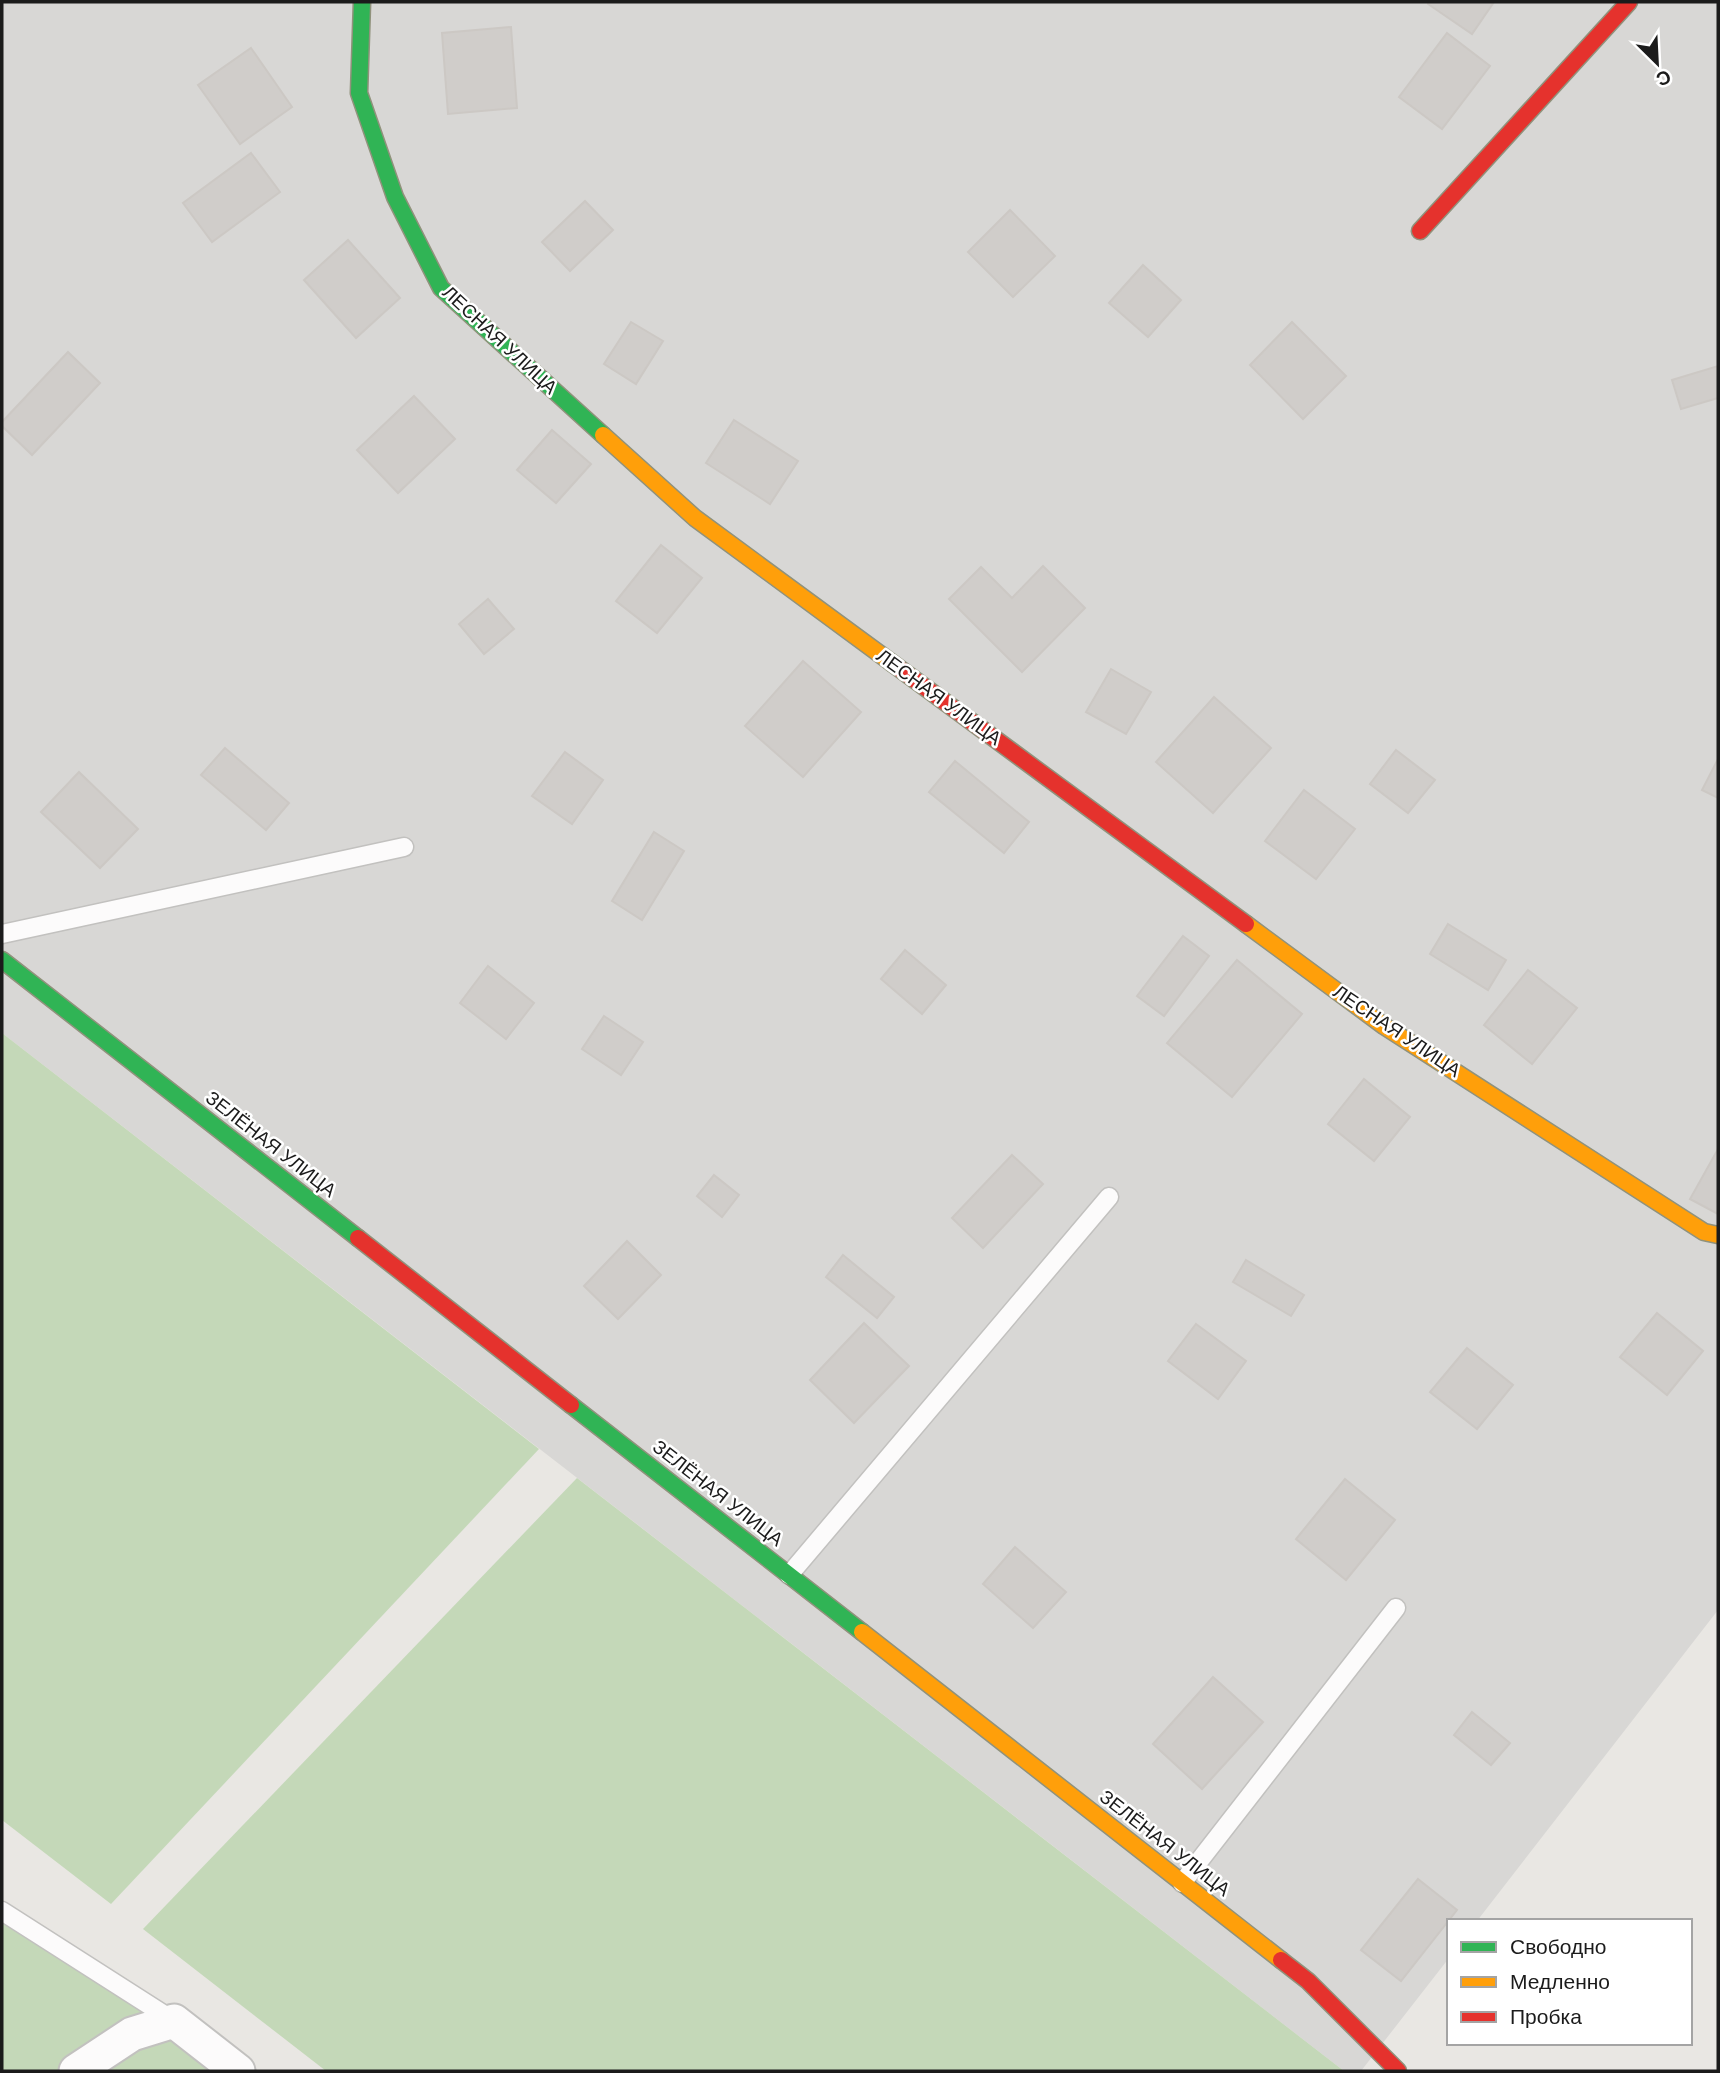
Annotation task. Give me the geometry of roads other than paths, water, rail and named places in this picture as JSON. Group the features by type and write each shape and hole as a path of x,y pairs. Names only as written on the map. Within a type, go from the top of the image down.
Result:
{"street":[{"name":"ЛЕСНАЯ УЛИЦА","path":"362,2 359,93 395,197 441,288 695,518 1384,1026 1704,1233 1718,1235"},
{"path":"1420,231 1629,2"},
{"name":"ЗЕЛЁНАЯ УЛИЦА","path":"2,960 1308,1981 1398,2071"},
{"path":"76,2071 132,2034 174,2021 238,2071"}],"lane":[{"path":"2,934 404,847"},
{"path":"789,1575 1109,1197"},
{"path":"1182,1883 1396,1608"},
{"path":"2,1910 174,2021"}]}
